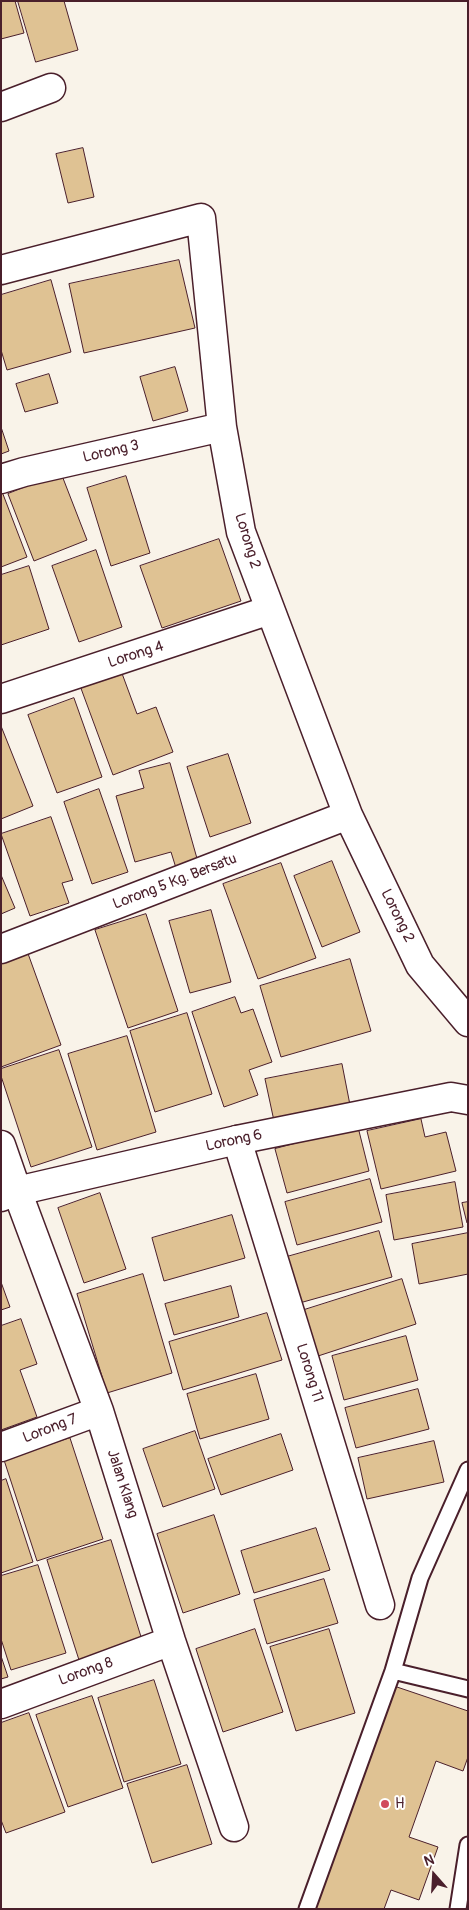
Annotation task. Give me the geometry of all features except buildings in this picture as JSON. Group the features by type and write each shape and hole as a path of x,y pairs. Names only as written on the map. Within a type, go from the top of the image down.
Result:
{"street":[{"path":"1,107 50,88"},
{"name":"Lorong 2","path":"1,270 201,218 222,427 241,532 348,815 420,965 468,1022"},
{"name":"Lorong 3","path":"1,479 24,472 222,427"},
{"name":"Lorong 4","path":"1,699 270,610"},
{"name":"Lorong 5 Kg. Bersatu","path":"1,949 348,815"},
{"name":"Lorong 6","path":"9,1194 238,1140 451,1097 468,1100"},
{"name":"Lorong 11","path":"238,1140 380,1605"},
{"name":"Jalan Klang","path":"1,1145 9,1194 99,1411 171,1640 234,1827"},
{"name":"Lorong 7","path":"1,1447 99,1411"},
{"name":"Lorong 8","path":"1,1704 171,1640"}],"lane":[{"path":"307,1909 393,1671 420,1578 468,1470"},
{"path":"393,1671 468,1689"},
{"path":"458,1909 468,1845"}],"place":[{"name":"H","path":"385,1804"}]}
